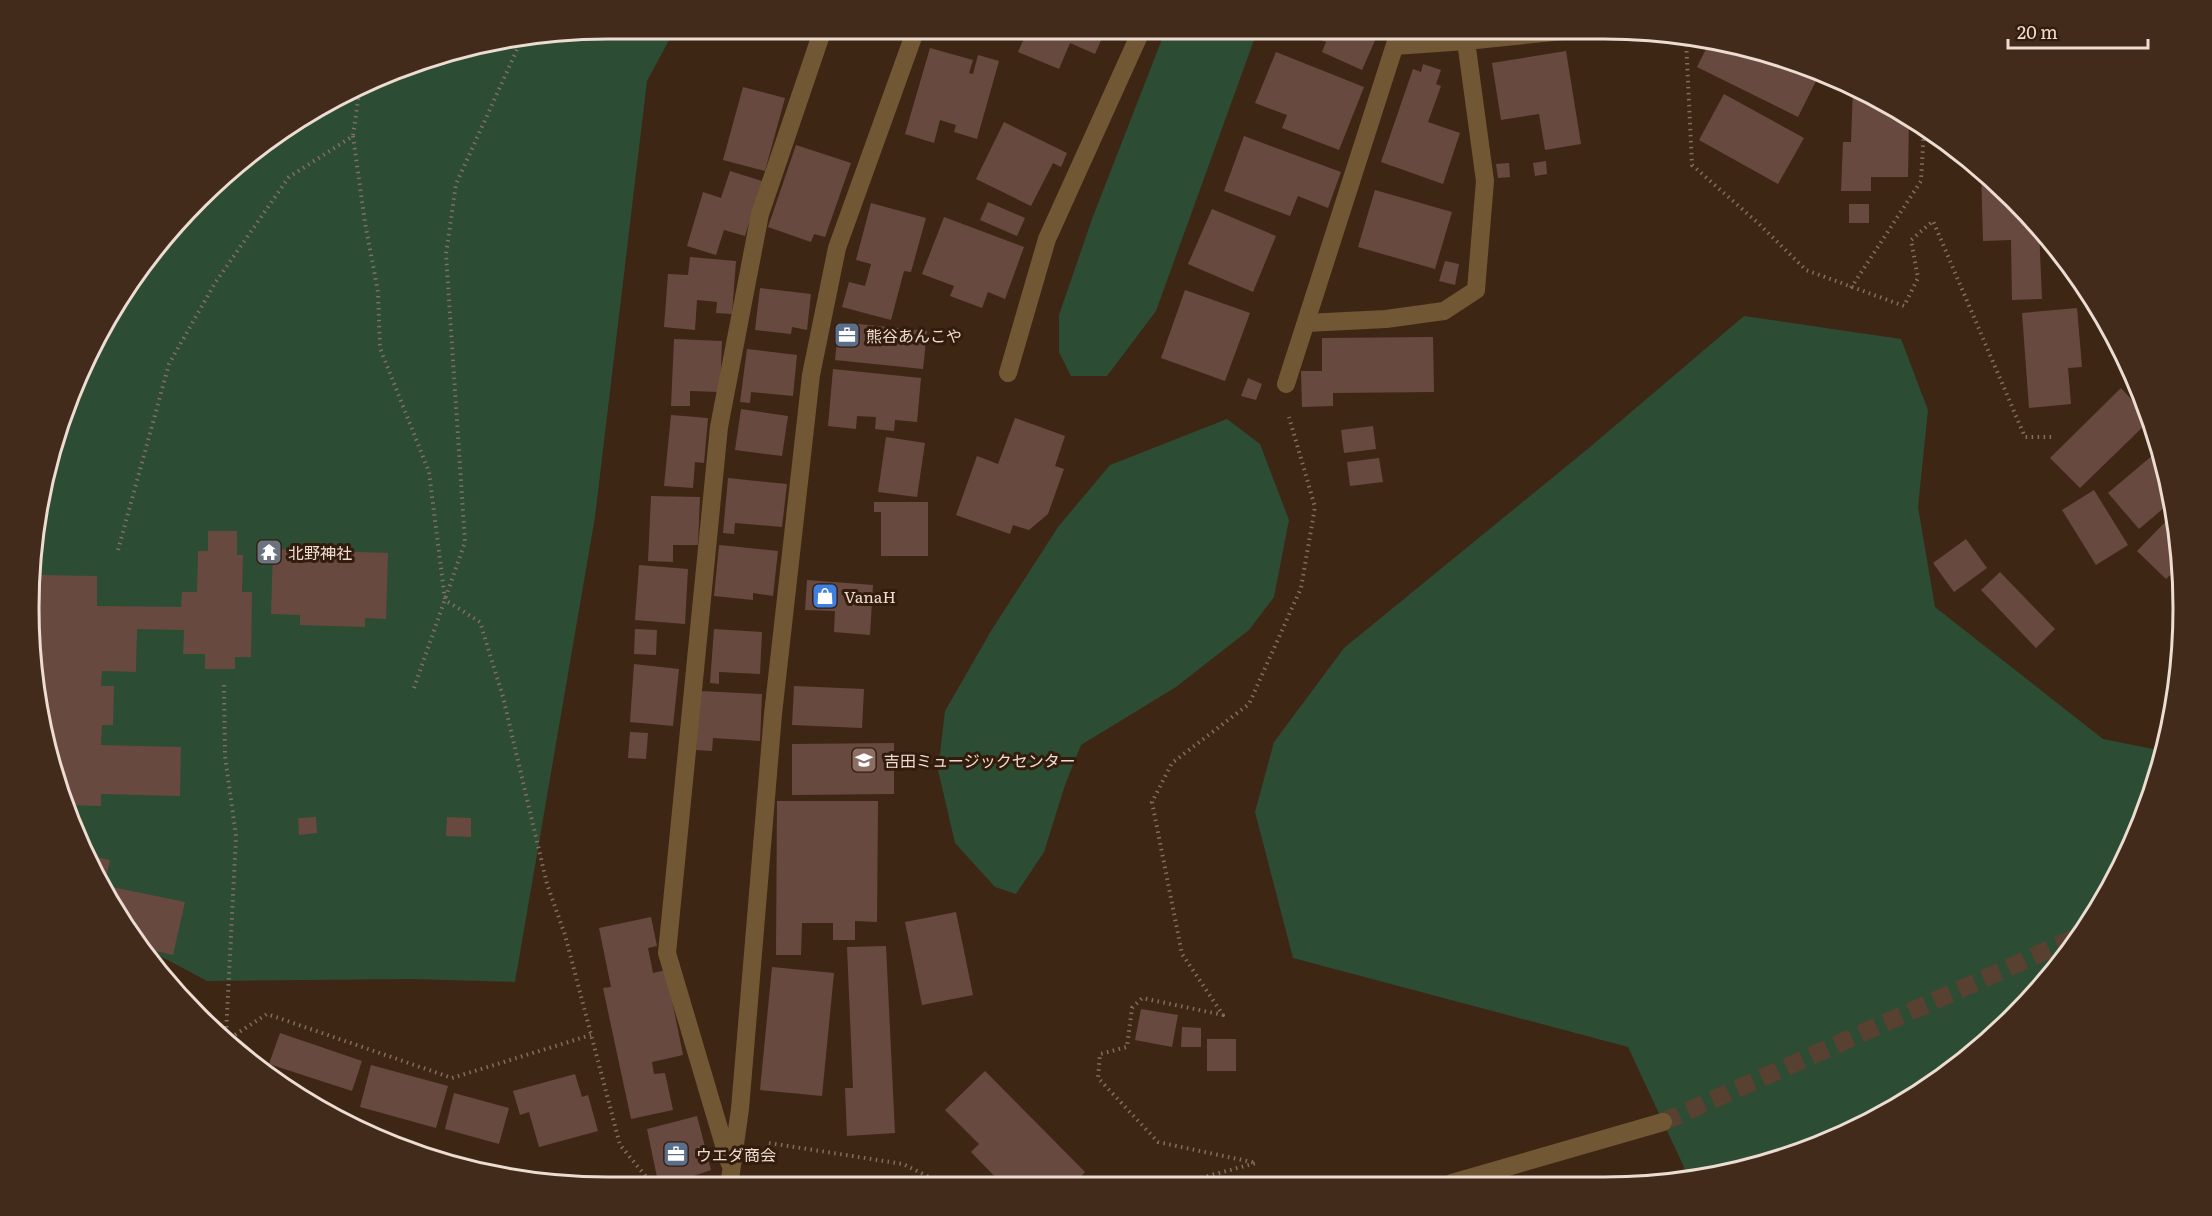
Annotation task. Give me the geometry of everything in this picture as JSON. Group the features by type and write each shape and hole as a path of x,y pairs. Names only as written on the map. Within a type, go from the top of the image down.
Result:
{"street":[{"path":"730,1177 667,953 719,427 760,214 820,39"},
{"path":"730,1177 736,1137 773,714 811,375 837,248 912,39"},
{"path":"1008,373 1047,239 1137,39"},
{"path":"1286,384 1398,39"},
{"path":"1421,39 1466,41 1485,39"},
{"path":"1305,323 1386,320 1444,311 1476,290 1485,181 1466,41"},
{"path":"1473,1177 1663,1122"}],"path":[{"path":"1686,45 1692,165 1758,223 1806,270 1905,306 1918,278 1911,240 1933,221 2025,437 2054,437"},
{"path":"414,688 465,542 446,254 456,184 518,47"},
{"path":"358,97 353,136 365,223 378,292 380,348 429,472 445,600"},
{"path":"118,550 169,364 215,283 289,177 353,136"},
{"path":"1851,288 1922,181 1924,138"},
{"path":"1204,1177 1256,1163 1158,1142 1098,1078 1100,1054 1127,1047 1132,1008 1142,998 1223,1016 1182,954 1152,802 1172,763 1249,704 1301,588 1315,507 1290,428 1286,384"},
{"path":"445,600 480,622 503,697 547,884 565,935 620,1145 646,1177"},
{"path":"224,685 225,756 236,836 226,1029"},
{"path":"233,1036 267,1014 453,1078 591,1035"},
{"path":"736,1137 903,1164 929,1177"}],"green space":[{"name":"北野神社","path":"670,39 647,81 595,517 515,982 411,979 207,981 157,955 115,892 82,826 58,755 50,719 40,645 40,571 44,534 58,461 82,390 98,356 135,292 180,233 233,180 292,135 323,115 390,82 461,58 497,50 571,40"},
{"path":"1162,39 1254,39 1156,311 1107,376 1071,376 1059,352 1059,315 1092,219"},
{"path":"1744,316 1901,339 1928,410 1918,507 1935,607 2103,739 2155,749 2130,826 2097,892 2077,924 2032,983 1979,1036 1920,1081 1888,1101 1822,1134 1751,1158 1686,1171 1628,1047 1293,958 1255,812 1274,742 1344,648 1590,447"},
{"path":"1227,419 1260,444 1289,520 1274,597 1249,630 1176,687 1081,745 1065,785 1044,852 1016,894 995,887 955,843 938,770 945,711 991,631 1058,527 1110,465"}],"building":[{"path":"1024,39 1102,39 1095,54 1070,43 1059,69 1018,52"},
{"path":"1319,39 1376,39 1362,70 1322,52 1326,42"},
{"path":"930,48 973,60 969,73 973,74 978,55 999,61 977,139 954,132 956,125 940,120 934,143 905,134"},
{"path":"1706,49 1751,58 1817,80 1798,117 1697,67"},
{"path":"1566,51 1581,144 1545,150 1539,114 1501,120 1492,63"},
{"path":"1276,52 1364,87 1339,150 1282,128 1287,115 1255,103"},
{"path":"1423,64 1441,70 1436,84 1441,86 1428,122 1460,133 1443,184 1381,162 1413,69 1421,72"},
{"path":"743,87 785,98 765,171 723,160"},
{"path":"1724,94 1804,138 1778,184 1699,140"},
{"path":"1853,96 1909,128 1908,177 1871,177 1871,191 1841,191 1843,142 1851,142"},
{"path":"1004,122 1067,153 1061,167 1053,163 1031,206 976,179"},
{"path":"1244,136 1341,172 1328,208 1298,196 1290,216 1224,191"},
{"path":"796,145 851,163 825,237 814,234 811,242 768,227"},
{"path":"1546,161 1547,174 1535,176 1533,163"},
{"path":"1509,163 1510,177 1498,178 1496,164"},
{"path":"730,171 762,181 745,236 724,230 716,255 687,246 703,192 721,198"},
{"path":"1981,182 2040,243 2042,299 2012,300 2011,240 1983,241"},
{"path":"1375,190 1452,212 1435,269 1358,247"},
{"path":"988,202 1025,218 1017,236 980,220"},
{"path":"871,203 926,218 911,272 904,271 891,320 842,307 849,282 865,286 871,264 856,260"},
{"path":"1849,204 1869,204 1869,223 1849,223"},
{"path":"1212,209 1276,236 1253,292 1188,264"},
{"path":"944,217 1024,247 1005,299 988,292 982,308 950,296 954,286 922,274"},
{"path":"690,257 736,261 732,314 716,313 717,302 697,300 695,330 664,327 668,274 688,275"},
{"path":"1445,261 1459,264 1455,285 1439,281"},
{"path":"760,288 811,294 807,330 792,327 791,334 755,330"},
{"path":"1185,290 1250,313 1225,381 1161,358"},
{"path":"2077,308 2082,367 2068,368 2071,404 2029,408 2022,313"},
{"path":"839,322 927,331 923,369 835,360"},
{"path":"1433,337 1434,392 1333,393 1333,406 1302,407 1301,371 1322,371 1322,338"},
{"path":"674,339 722,341 720,392 690,391 690,406 671,406"},
{"path":"747,349 797,355 793,396 751,392 750,403 740,402"},
{"path":"833,369 921,378 917,422 895,420 894,431 875,429 876,417 857,416 856,429 828,426"},
{"path":"1248,378 1262,384 1256,400 1241,396"},
{"path":"2121,388 2135,403 2143,426 2080,488 2050,458"},
{"path":"741,409 788,416 782,456 735,450"},
{"path":"671,415 708,418 704,463 695,462 693,488 664,486"},
{"path":"1015,418 1065,436 1055,466 1064,469 1048,514 1029,530 1013,525 1010,534 956,515 977,456 998,464"},
{"path":"1373,426 1376,449 1344,453 1341,430"},
{"path":"886,437 925,443 917,497 878,492"},
{"path":"2152,455 2164,508 2139,529 2108,493"},
{"path":"1379,458 1383,482 1350,486 1347,462"},
{"path":"728,478 787,484 782,527 735,523 734,534 723,533"},
{"path":"2094,490 2128,545 2096,565 2062,510"},
{"path":"651,496 700,497 698,545 673,545 673,562 648,561"},
{"path":"874,502 928,502 928,556 881,556 881,512 874,512"},
{"path":"2166,521 2172,573 2166,579 2137,551"},
{"path":"208,531 237,531 237,555 243,555 242,592 252,592 251,657 235,657 235,669 205,669 205,654 183,654 184,630 137,629 136,672 102,671 101,686 114,686 113,725 102,725 101,745 181,747 180,796 101,794 101,806 74,805 58,755 44,682 40,645 40,575 97,576 97,606 181,607 182,592 197,592 198,551 208,551"},
{"path":"1966,539 1987,568 1954,592 1933,563"},
{"path":"719,545 778,551 773,596 753,593 753,600 714,596"},
{"path":"273,549 388,553 386,619 365,618 365,627 300,625 300,615 271,614"},
{"path":"639,565 688,569 685,624 635,620"},
{"path":"2000,572 2055,629 2036,648 1981,590"},
{"path":"807,580 873,585 870,635 834,632 835,611 805,610"},
{"path":"635,629 657,630 656,655 634,654"},
{"path":"714,629 762,632 760,674 719,672 719,684 710,683"},
{"path":"634,664 679,669 673,726 630,722"},
{"path":"794,686 864,689 862,728 792,725"},
{"path":"699,691 762,694 760,741 713,738 712,751 696,750"},
{"path":"630,732 648,733 646,759 628,758"},
{"path":"894,743 894,794 792,795 792,744"},
{"path":"777,801 878,801 877,922 855,921 855,940 833,940 833,923 802,923 801,955 776,955"},
{"path":"316,817 317,833 299,835 298,818"},
{"path":"447,817 471,818 471,837 446,836"},
{"path":"97,857 110,860 106,876"},
{"path":"112,887 185,902 173,955 155,951"},
{"path":"956,912 973,995 922,1005 905,922"},
{"path":"651,917 657,946 648,948 653,973 666,970 683,1055 652,1062 654,1074 665,1073 673,1110 631,1119 603,988 611,987 599,928"},
{"path":"886,946 895,1133 847,1136 845,1088 853,1088 847,947"},
{"path":"772,967 834,973 822,1096 760,1090"},
{"path":"1141,1009 1178,1015 1172,1047 1135,1040"},
{"path":"1182,1027 1201,1028 1201,1047 1181,1047"},
{"path":"280,1033 362,1061 352,1091 269,1064"},
{"path":"1207,1039 1236,1039 1236,1071 1207,1071"},
{"path":"371,1065 448,1086 436,1128 360,1107"},
{"path":"985,1071 1085,1172 1080,1177 995,1177 971,1152 979,1144 945,1110"},
{"path":"575,1074 582,1097 588,1095 598,1131 539,1147 529,1112 520,1115 513,1091"},
{"path":"454,1093 509,1108 499,1144 445,1129"},
{"path":"697,1116 711,1170 691,1177 657,1177 647,1129"}],"tunnel":[{"path":"1663,1122 2063,943"}],"place":[{"name":"熊谷あんこや","path":"847,335"},
{"name":"北野神社","path":"269,552"},
{"name":"VanaH","path":"825,596"},
{"name":"吉田ミュージックセンター","path":"864,760"},
{"name":"ウエダ商会","path":"676,1154"}]}
